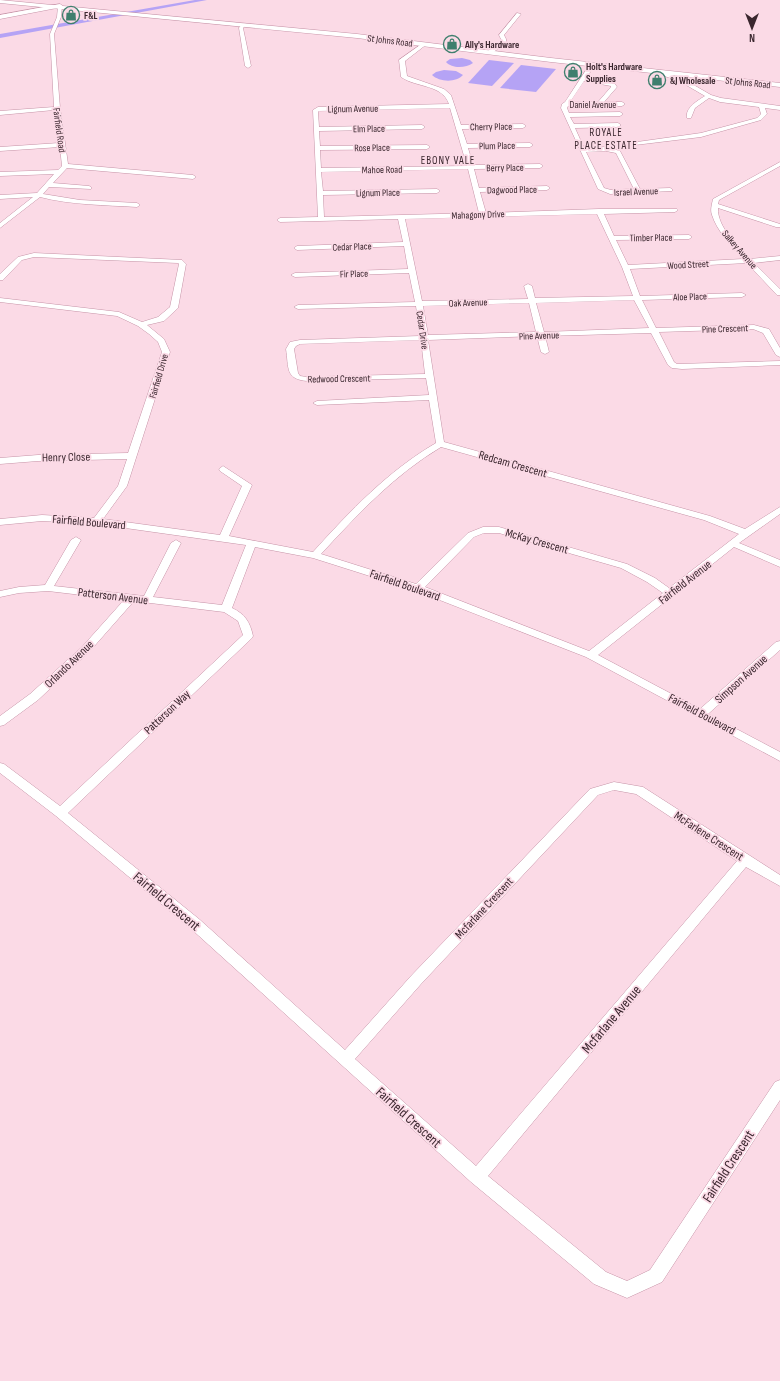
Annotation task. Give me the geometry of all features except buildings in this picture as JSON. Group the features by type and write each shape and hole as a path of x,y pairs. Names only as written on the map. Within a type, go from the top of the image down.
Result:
{"main road":[{"path":"60,6 77,0"},
{"name":"St Johns Road","path":"0,1 425,44 780,85"}],"street":[{"path":"0,17 60,6"},
{"name":"Fairfield Road","path":"60,6 59,17 52,34 57,108 64,150 63,169"},
{"path":"490,52 504,42 501,35 519,14"},
{"path":"244,25 241,28 248,66"},
{"path":"425,44 402,60 404,77 442,90 449,96 483,214"},
{"path":"592,64 584,79 565,104 564,108 566,115 582,150 606,149 618,152 638,191"},
{"path":"658,72 683,81 709,96 720,100 780,108"},
{"path":"584,79 613,85 614,87 600,104"},
{"path":"689,117 689,113 692,109 709,96"},
{"name":"Daniel Avenue","path":"565,104 622,104"},
{"name":"Lignum Avenue","path":"321,219 315,112 318,109 452,106"},
{"path":"637,144 701,135 759,119 764,114 762,106"},
{"path":"0,113 57,108"},
{"path":"566,115 620,114"},
{"path":"572,126 618,125"},
{"name":"Cherry Place","path":"459,127 523,126"},
{"name":"Elm Place","path":"316,129 422,127"},
{"path":"0,149 62,145"},
{"name":"Plum Place","path":"464,146 530,145"},
{"name":"Rose Place","path":"317,148 427,147"},
{"name":"Israel Avenue","path":"582,150 602,189 610,192 670,190"},
{"path":"778,226 714,205 716,199 780,164"},
{"name":"Berry Place","path":"470,168 540,166"},
{"name":"Mahoe Road","path":"318,170 470,168"},
{"path":"0,226 33,201 63,169"},
{"path":"0,174 63,169 160,173 193,178"},
{"path":"49,185 89,188"},
{"name":"Dagwood Place","path":"476,190 547,188"},
{"name":"Lignum Place","path":"320,193 437,191"},
{"path":"0,197 38,195 54,199 80,202 137,205"},
{"path":"0,202 33,201"},
{"name":"Salkey Avenue","path":"714,205 715,216 727,237 780,293"},
{"name":"Mahagony Drive","path":"280,220 675,210"},
{"path":"599,211 626,267 637,298 671,363 675,366 682,367 780,363"},
{"name":"Cedar Drive","path":"401,216 419,304 440,444"},
{"name":"Timber Place","path":"613,238 689,237"},
{"name":"Cedar Place","path":"297,248 407,244"},
{"path":"0,278 20,258 34,255 180,261 183,264 174,308 161,319 141,324"},
{"name":"Wood Street","path":"626,267 750,261 780,258"},
{"name":"Fir Place","path":"295,275 413,271"},
{"path":"528,286 545,352"},
{"name":"Aloe Place","path":"637,298 742,295"},
{"name":"Oak Avenue","path":"298,307 637,298"},
{"name":"Fairfield Drive","path":"0,300 119,314 141,324 161,341 166,352 122,486 96,522"},
{"name":"Pine Crescent","path":"655,330 762,328 766,331 780,355"},
{"name":"Pine Avenue","path":"424,338 655,330"},
{"name":"Redwood Crescent","path":"424,338 300,342 293,344 290,348 294,374 298,378 429,376"},
{"path":"317,403 433,397"},
{"path":"315,555 348,518 383,486 410,463 440,444"},
{"name":"Redcam Crescent","path":"440,444 707,518 746,533"},
{"name":"Henry Close","path":"0,462 38,458 132,456"},
{"path":"223,469 247,485 223,538"},
{"name":"Fairfield Avenue","path":"590,655 734,544 746,533 780,510"},
{"name":"Fairfield Boulevard","path":"0,522 42,518 96,522 223,538 315,555 418,588 590,655 780,757"},
{"name":"McKay Crescent","path":"418,588 471,534 483,530 499,530 624,566 651,580 670,593"},
{"path":"48,588 76,540"},
{"path":"147,600 176,543"},
{"path":"226,609 252,544"},
{"path":"734,544 780,564"},
{"name":"Patterson Avenue","path":"0,594 20,590 48,588 226,609"},
{"name":"Orlando Avenue","path":"0,722 34,697 86,649 131,598"},
{"name":"Patterson Way","path":"60,813 248,636 246,622 238,614 226,609"},
{"name":"Simpson Avenue","path":"701,714 779,647"},
{"name":"Fairfield Crescent","path":"0,767 60,813 194,923 477,1177 600,1278 627,1290 656,1276 780,1087"},
{"name":"Mcfarlane Crescent","path":"345,1060 416,980 594,792 614,786 639,790"},
{"name":"McFarlene Crescent","path":"639,790 780,881"},
{"name":"Mcfarlane Avenue","path":"477,1177 746,860"}],"shaded area":[{"path":"462,58 470,60 473,63 467,66 455,67 446,62 450,59"},
{"path":"489,60 514,63 492,86 468,83"},
{"path":"521,65 556,69 536,92 500,88"},
{"path":"444,70 456,71 463,75 460,78 448,81 439,79 432,75 436,72"}],"waterway":[{"path":"0,36 204,0"}],"place":[{"name":"F&L","path":"71,15"},
{"name":"Ally's Hardware","path":"452,44"},
{"name":"Holt's Hardware Supplies","path":"573,72"},
{"name":"&J Wholesale","path":"657,80"}],"district":[{"name":"ROYALE PLACE ESTATE","path":"606,138"},
{"name":"EBONY VALE","path":"448,160"}]}
